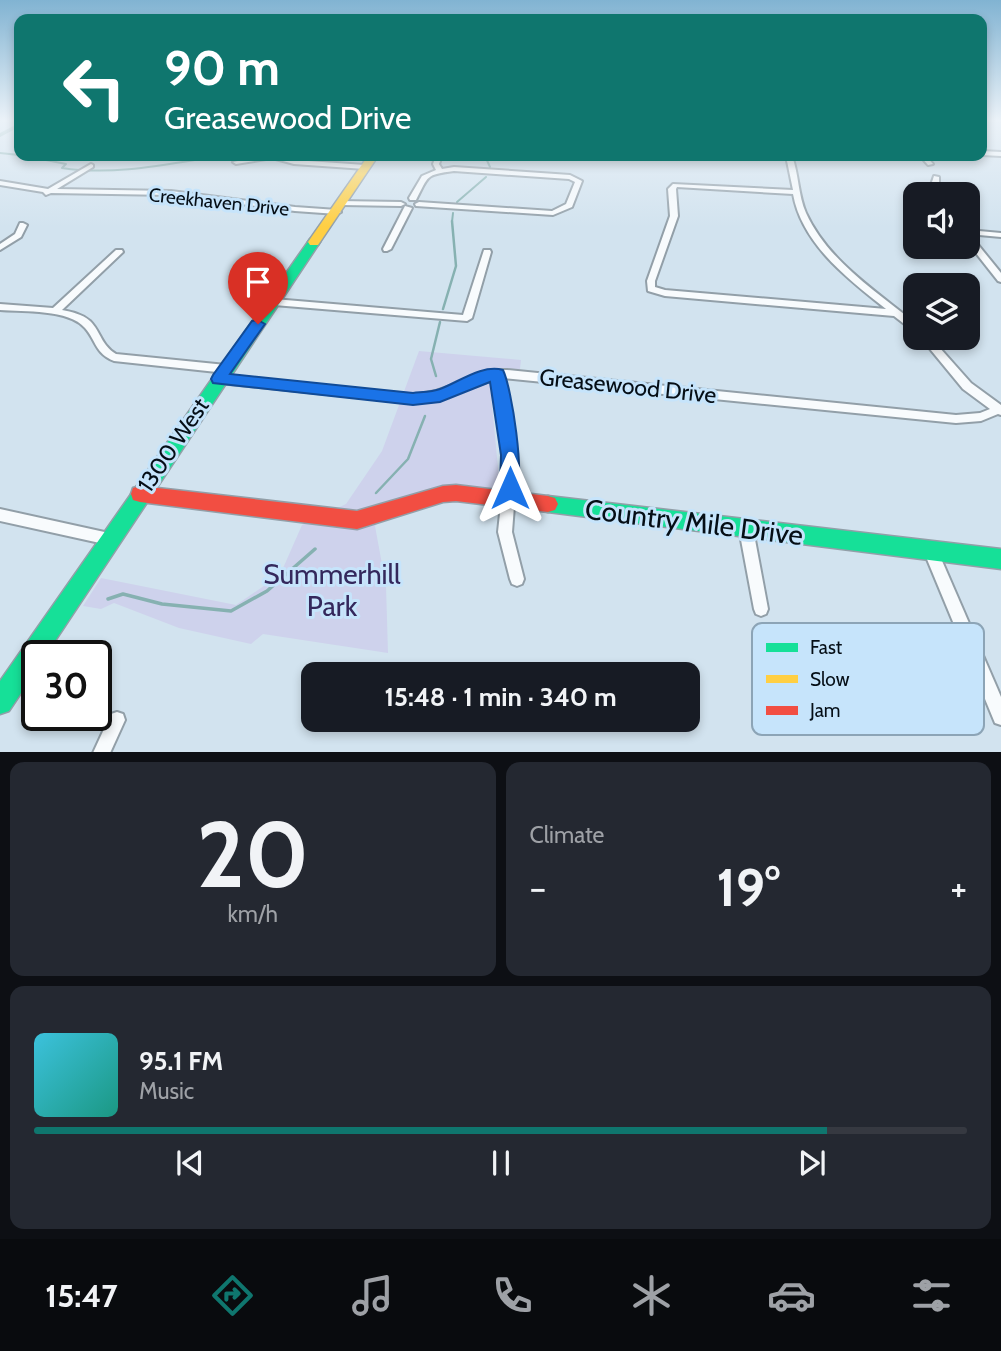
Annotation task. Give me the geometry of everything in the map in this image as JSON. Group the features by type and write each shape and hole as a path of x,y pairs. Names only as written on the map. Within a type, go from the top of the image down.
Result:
{"street":[{"path":"236,162 242,161"},
{"path":"290,161 369,161"},
{"name":"1300 West","path":"0,702 369,161"},
{"path":"437,161 440,170"},
{"path":"791,161 807,224 825,248 903,318"},
{"path":"47,192 90,166"},
{"path":"387,249 404,204 416,201 553,212 569,205 579,179 440,170 424,177 416,201"},
{"path":"935,182 936,177"},
{"name":"Creekhaven Drive","path":"0,183 59,194 171,193 292,210 341,204 404,204"},
{"path":"797,192 675,185 672,189 674,216 651,289 665,293 897,313"},
{"path":"0,248 18,235 23,225"},
{"path":"980,233 1001,235"},
{"path":"274,302 467,318 487,251"},
{"path":"54,312 119,252"},
{"path":"980,253 1001,279"},
{"name":"Greasewood Drive","path":"0,307 77,317 84,321 99,347 114,357 413,399 440,396 475,379 497,374 956,419 981,417 1000,411"},
{"path":"936,350 967,386 1000,411"},
{"path":"497,374 510,455 511,480 505,532 517,579"},
{"name":"Country Mile Drive","path":"140,494 357,520 376,517 418,499 440,493 1001,559"},
{"path":"0,515 109,539"},
{"path":"746,529 761,609"},
{"path":"931,552 961,623"},
{"path":"984,677 1001,717"},
{"path":"101,752 117,720"}],"green space":[{"name":"Summerhill Park","path":"419,351 521,360 520,369 490,384 500,489 451,484 405,498 375,526 386,586 388,653 263,634 251,644 179,628 114,603 101,609 83,606 101,578 236,605 280,575 302,525 346,504 382,451"}],"waterway":[{"path":"51,161 66,164 62,168 102,171 187,161"},
{"path":"487,161 490,167"},
{"path":"457,202 486,177"},
{"path":"452,222 453,213"},
{"path":"443,309 456,266 452,222"},
{"path":"436,376 431,359 440,322"},
{"path":"376,493 408,459 425,416"},
{"path":"108,599 123,594 162,604 231,611 267,591 315,549"}],"traffic: fast":[{"path":"0,702 314,242"},
{"path":"548,504 1001,559"}],"traffic: slow":[{"path":"314,242 370,161"}],"traffic: jam":[{"path":"140,494 357,520 443,494 456,493 548,504"}],"route":[{"path":"258,324 219,379 413,399 440,396 475,379 497,374 510,455 510,488"}]}
